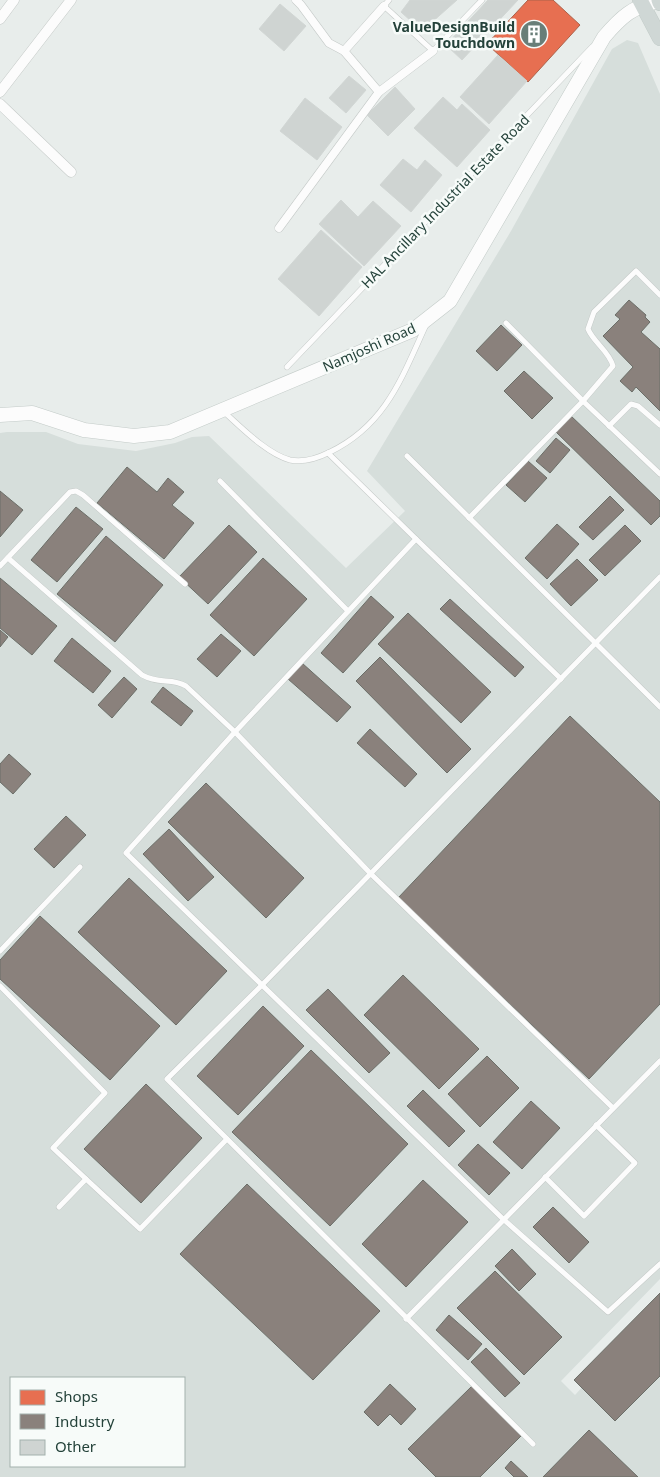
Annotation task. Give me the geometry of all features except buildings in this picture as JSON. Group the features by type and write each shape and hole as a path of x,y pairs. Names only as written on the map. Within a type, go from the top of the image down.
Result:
{"main road":[{"path":"659,1 641,2 660,38"},
{"name":"Namjoshi Road","path":"0,415 32,413 84,430 134,436 170,432 413,330 450,301 604,37 620,19 641,2"}],"street":[{"path":"0,19 14,0"},
{"path":"0,92 71,0"},
{"path":"296,0 329,43 344,51 379,92"},
{"path":"344,51 387,3"},
{"path":"279,228 379,92 433,51"},
{"path":"0,104 71,172"}],"lane":[{"path":"387,3 433,51 482,0"},
{"name":"HAL Ancillary Industrial Estate Road","path":"287,367 578,60 604,37"},
{"path":"469,518 583,400 613,366 611,358 592,338 588,329 594,312 636,271 660,294"},
{"path":"221,410 270,451 289,460 303,461 318,458 343,445 379,414 394,393 430,318"},
{"path":"506,323 660,474"},
{"path":"609,426 631,404 638,406 660,425"},
{"path":"328,453 561,679"},
{"path":"407,456 660,707"},
{"path":"220,481 348,611"},
{"path":"0,566 70,492 76,491 83,495 185,584"},
{"path":"416,539 235,732 126,853 504,1220 608,1312 660,1264"},
{"path":"8,558 142,675 152,680 177,682 186,686 235,732 371,874 613,1108"},
{"path":"533,1444 167,1079 263,984 660,577"},
{"path":"0,951 80,867"},
{"path":"0,986 105,1092 53,1148 140,1229 227,1139"},
{"path":"406,1319 660,1061"},
{"path":"545,1178 584,1216 635,1163 596,1125"},
{"path":"59,1207 86,1179"}],"shaded area":[{"path":"627,40 638,43 660,94 660,1279 561,1381 575,1395 660,1302 660,1477 0,1477 0,433 46,432 78,444 136,451 175,443 192,437 209,436 346,568 405,511 367,471 511,231 612,49"}],"place":[{"name":"ValueDesignBuild Touchdown","path":"534,34"}]}
